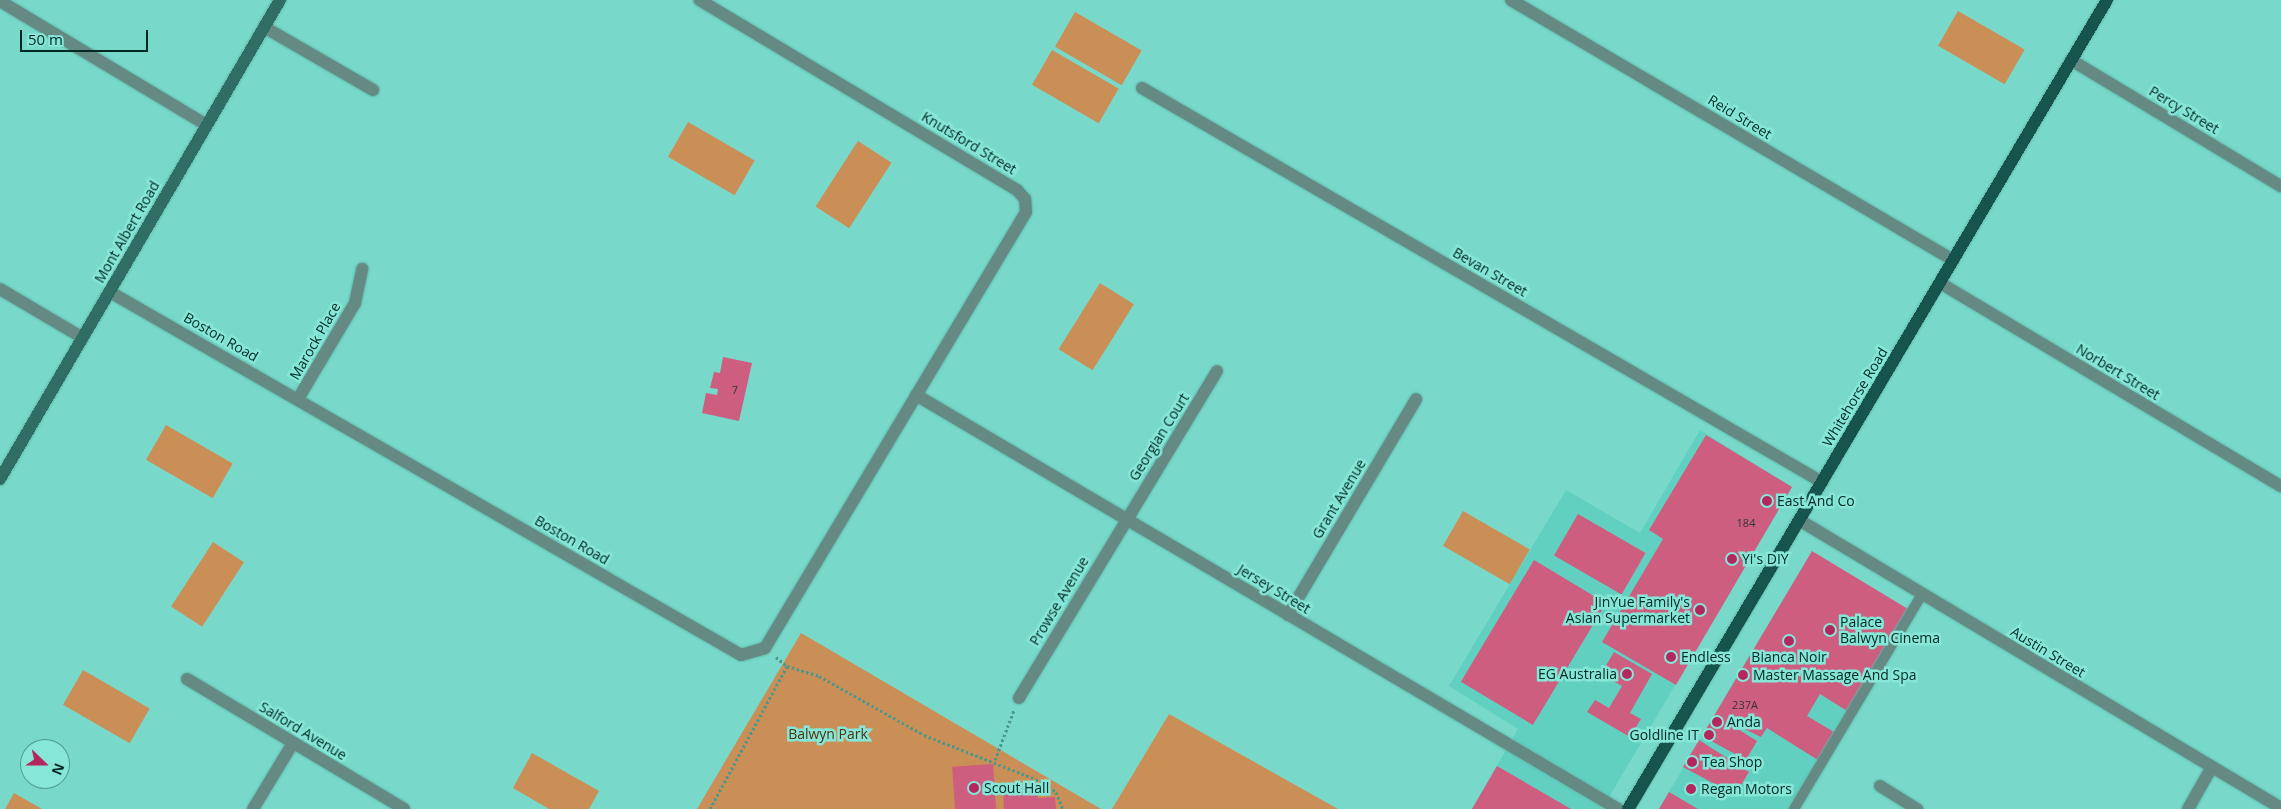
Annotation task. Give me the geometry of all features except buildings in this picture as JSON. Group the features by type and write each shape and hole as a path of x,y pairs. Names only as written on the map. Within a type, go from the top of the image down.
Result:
{"main road":[{"name":"Mont Albert Road","path":"0,479 280,0"},
{"name":"Whitehorse Road","path":"1628,809 2107,0"}],"street":[{"name":"Knutsford Street","path":"700,0 1017,190 1025,199 1026,212 916,395"},
{"name":"Reid Street","path":"1512,0 1953,260"},
{"path":"0,1 206,125"},
{"path":"264,27 373,90"},
{"name":"Percy Street","path":"2071,60 2281,186"},
{"name":"Bevan Street","path":"1142,88 1822,482"},
{"name":"Marock Place","path":"298,399 355,303 362,269"},
{"name":"Norbert Street","path":"1940,283 2281,486"},
{"path":"0,289 83,338"},
{"name":"Boston Road","path":"110,292 741,655 765,648 916,395"},
{"name":"Georgian Court","path":"1126,519 1217,371"},
{"name":"Jersey Street","path":"916,395 1618,809"},
{"name":"Grant Avenue","path":"1288,614 1416,399"},
{"name":"Prowse Avenue","path":"1019,698 1126,519"},
{"name":"Austin Street","path":"1799,520 2281,808"},
{"name":"Salford Avenue","path":"188,679 404,809"},
{"path":"253,809 293,743"},
{"path":"2188,809 2212,768"},
{"path":"1880,786 1917,809"}],"lane":[{"path":"1794,809 1922,594"}],"path":[{"path":"710,809 787,666 819,676 924,735 995,760 1045,783 1056,792 1063,809"},
{"path":"995,760 1019,698"}],"shaded area":[{"path":"1700,430 1792,487 1602,809 1472,809 1518,729 1449,686 1566,490 1640,533"},
{"path":"1752,651 1847,711 1788,809 1659,809"}],"green space":[{"path":"1958,11 2025,50 2005,84 1938,46"},
{"path":"1075,12 1142,50 1122,85 1055,47"},
{"path":"1052,50 1119,88 1099,123 1032,85"},
{"path":"688,122 755,160 735,195 668,157"},
{"path":"858,141 892,163 849,228 816,206"},
{"path":"1100,283 1134,304 1093,370 1059,349"},
{"path":"166,425 233,464 213,498 146,460"},
{"path":"1463,511 1530,550 1510,584 1443,546"},
{"path":"213,542 244,562 202,627 171,607"},
{"name":"Balwyn Park","path":"801,633 1101,809 697,809"},
{"path":"83,670 150,708 130,743 63,705"},
{"path":"1169,714 1338,809 1112,809"},
{"path":"532,753 599,791 589,809 549,809 513,788"},
{"path":"14,793 42,809 5,809"}],"tram line":[{"path":"1623,809 2101,0"},
{"path":"1634,809 2112,0"}],"place":[{"name":"East And Co","path":"1767,501"},
{"name":"Yi's DIY","path":"1732,559"},
{"name":"JinYue Family's Asian Supermarket","path":"1700,610"},
{"name":"Palace Balwyn Cinema","path":"1830,630"},
{"name":"Bianca Noir","path":"1789,641"},
{"name":"Endless","path":"1671,657"},
{"name":"EG Australia","path":"1627,674"},
{"name":"Master Massage And Spa","path":"1743,675"},
{"name":"Anda","path":"1717,722"},
{"name":"Goldline IT","path":"1709,735"},
{"name":"Tea Shop","path":"1692,762"},
{"name":"Scout Hall","path":"974,788"},
{"name":"Regan Motors","path":"1691,789"}]}
